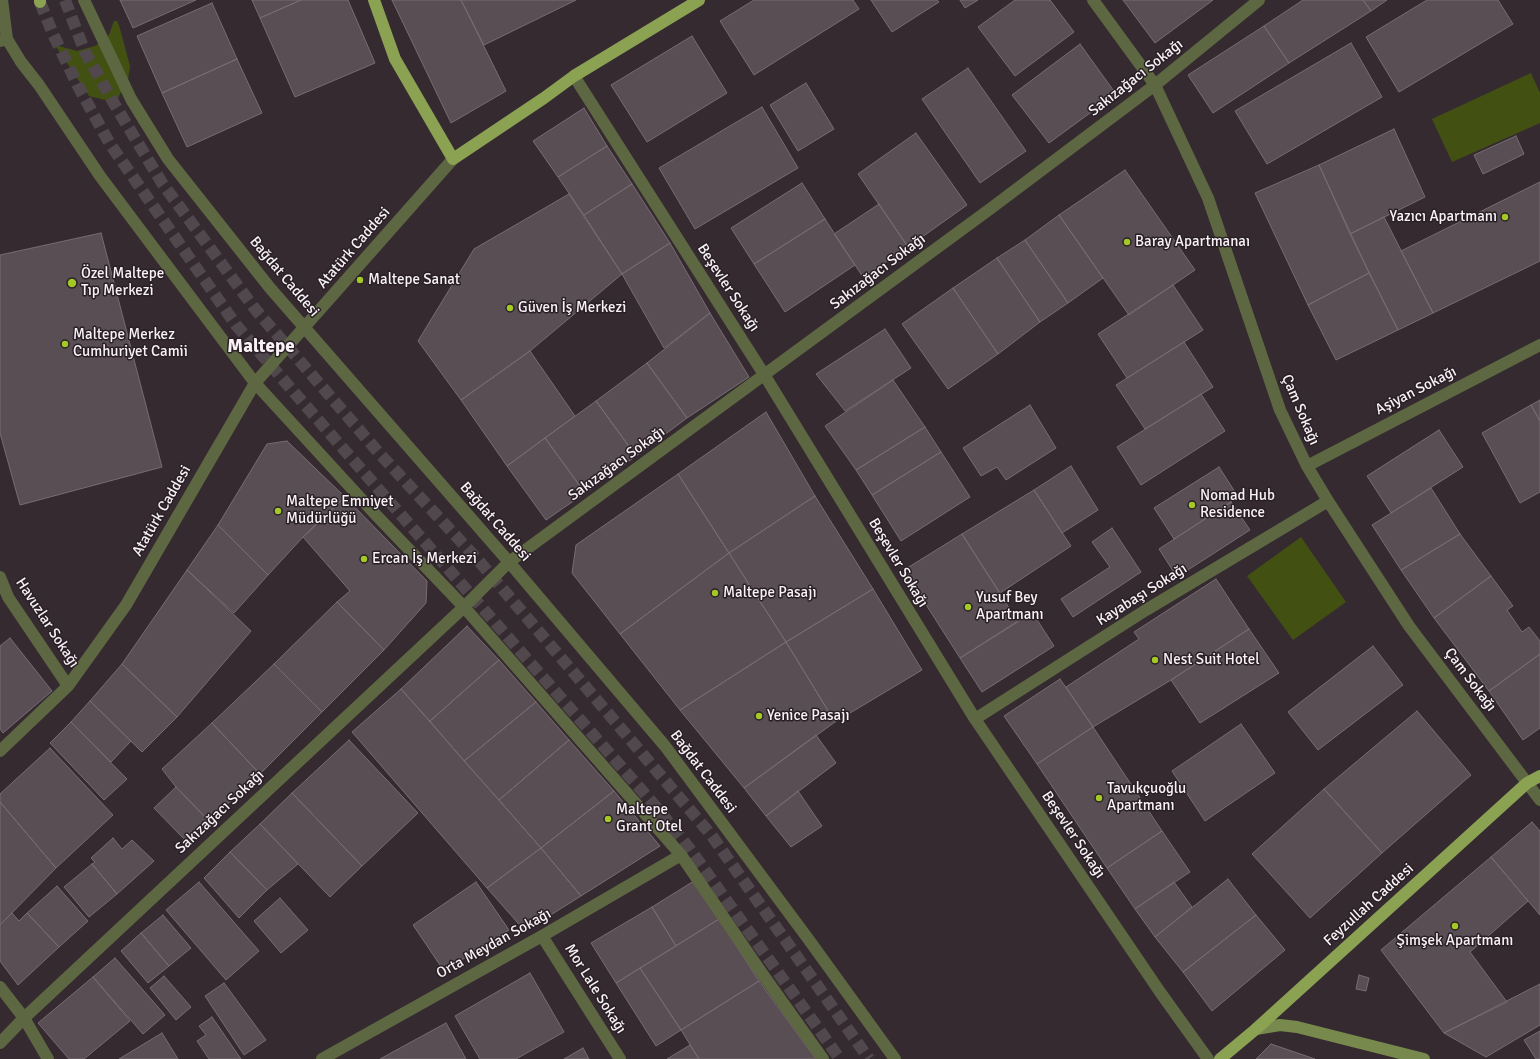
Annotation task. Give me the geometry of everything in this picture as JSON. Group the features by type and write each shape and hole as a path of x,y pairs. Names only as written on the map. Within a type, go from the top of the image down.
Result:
{"main road":[{"path":"374,0 395,59 453,159"},
{"name":"Atatürk Caddesi","path":"453,159 574,76 698,0"},
{"name":"Feyzullah Caddesi","path":"1220,1059 1256,1029 1527,783 1540,776"},
{"path":"1256,1029 1280,1025 1297,1027 1424,1059"}],"street":[{"path":"2,0 3,40 39,85 100,176 255,383 464,607 681,855 823,1059"},
{"name":"Bağdat Caddesi","path":"84,0 131,99 168,159 270,288 509,562 665,746 895,1059"},
{"name":"Çam Sokağı","path":"1093,0 1155,85 1208,198 1280,410 1307,466 1409,626 1540,800"},
{"name":"Sakızağacı Sokağı","path":"0,1042 464,607 509,562 765,376 1155,85 1259,0"},
{"name":"Beşevler Sokağı","path":"574,76 765,376 975,719 1160,992 1208,1059"},
{"name":"Atatürk Caddesi","path":"0,751 68,686 126,605 255,383 453,159"},
{"name":"Aşiyan Sokağı","path":"1307,466 1540,345"},
{"name":"Kayabaşı Sokağı","path":"975,719 1146,610 1328,501"},
{"name":"Havuzlar Sokağı","path":"0,577 8,596 68,686"},
{"name":"Orta Meydan Sokağı","path":"322,1059 542,936 681,855"},
{"name":"Mor Lale Sokağı","path":"542,936 620,1059"},
{"path":"0,987 24,1018 48,1059"}],"green space":[{"path":"114,21 117,21 119,25 130,66 128,80 118,98 109,101 89,96 55,45 77,51 95,46 108,37"},
{"path":"1531,73 1540,93 1540,123 1452,162 1432,119"},
{"path":"1301,537 1346,602 1293,640 1247,576"}],"building":[{"path":"120,0 196,0 133,28"},
{"path":"252,0 301,0 260,18"},
{"path":"301,0 348,0 375,63 295,97 260,18"},
{"path":"392,0 461,0 506,91 451,123"},
{"path":"461,0 576,0 484,45"},
{"path":"754,0 853,0 859,9 754,75 720,21"},
{"path":"871,0 937,0 939,2 892,32"},
{"path":"960,0 978,0 965,8"},
{"path":"1015,0 1050,0 1074,32 1015,76 978,27"},
{"path":"1123,0 1213,0 1155,43"},
{"path":"1303,0 1363,0 1371,11 1289,63 1264,26"},
{"path":"1363,0 1387,0 1371,11"},
{"path":"1427,0 1498,0 1513,24 1399,92 1366,37"},
{"path":"212,3 237,59 162,93 137,36"},
{"path":"1264,26 1289,63 1213,113 1188,75"},
{"path":"692,36 727,93 647,142 611,85"},
{"path":"1351,43 1382,97 1267,164 1235,111"},
{"path":"1080,44 1116,94 1049,143 1012,95"},
{"path":"237,59 262,113 187,147 162,93"},
{"path":"968,68 1026,151 980,183 922,99"},
{"path":"806,83 834,129 798,151 770,105"},
{"path":"762,107 798,168 695,229 659,168"},
{"path":"584,108 607,146 558,177 533,141"},
{"name":"Yazıcı Apartmanı","path":"1394,129 1425,197 1350,234 1319,165"},
{"path":"916,133 967,205 908,247 858,174"},
{"path":"1516,136 1524,154 1483,174 1474,155"},
{"path":"607,146 632,184 584,215 558,177"},
{"name":"Yazıcı Apartmanı","path":"1319,165 1369,273 1308,305 1255,193"},
{"name":"Baray Apartmanaı","path":"1125,170 1195,270 1129,315 1059,215"},
{"name":"Yazıcı Apartmanı","path":"1540,182 1540,261 1433,313 1401,251"},
{"path":"802,183 825,219 754,264 731,228"},
{"path":"632,184 670,243 622,274 584,215"},
{"name":"Güven İş Merkezi","path":"569,194 622,274 530,351 461,400 418,341 474,249"},
{"path":"879,204 908,247 863,277 834,234"},
{"path":"1059,215 1103,278 1068,303 1025,240"},
{"path":"1384,217 1433,313 1398,330 1350,234"},
{"path":"825,219 855,265 785,312 754,264"},
{"name":"Maltepe Merkez Cumhuriyet Camii","path":"101,233 162,467 20,505 0,433 0,255"},
{"path":"1025,240 1068,303 1040,322 997,258"},
{"path":"670,243 710,313 664,348 622,274"},
{"path":"997,258 1040,322 998,354 953,288"},
{"path":"1369,273 1398,330 1336,360 1308,305"},
{"path":"1173,285 1203,330 1127,378 1098,334"},
{"path":"953,288 998,354 948,389 902,324"},
{"path":"710,313 749,377 687,418 647,363"},
{"path":"885,329 911,368 845,411 816,374"},
{"path":"1184,342 1213,387 1145,429 1116,385"},
{"path":"530,351 575,416 507,466 461,400"},
{"path":"647,363 687,418 636,456 596,401"},
{"path":"893,380 925,427 856,470 825,426"},
{"path":"1201,394 1225,431 1141,485 1117,447"},
{"path":"1540,400 1540,421 1531,405"},
{"path":"596,401 636,456 585,493 545,438"},
{"path":"1030,405 1056,448 1006,480 997,467 981,476 963,448"},
{"path":"1531,405 1540,421 1540,492 1520,503 1482,433"},
{"path":"766,412 815,496 729,553 678,474"},
{"path":"925,427 941,452 872,495 856,470"},
{"path":"1439,430 1463,467 1391,513 1367,476"},
{"path":"545,438 585,493 546,520 507,466"},
{"name":"Maltepe Emniyet Müdürlüğü","path":"287,441 345,497 303,537 268,575 218,525 267,444"},
{"path":"941,452 970,497 901,541 872,495"},
{"path":"1071,466 1098,510 1062,533 1034,490"},
{"name":"Nomad Hub Residence","path":"1219,467 1235,492 1231,502 1174,539 1154,508"},
{"path":"678,474 729,553 620,634 572,573 576,545"},
{"path":"1431,488 1460,534 1401,570 1372,525"},
{"path":"1034,490 1071,546 1000,593 962,534"},
{"path":"815,496 873,589 786,642 729,553"},
{"name":"Ercan İş Merkezi","path":"345,497 427,581 426,603 384,650 337,602 350,591 303,537"},
{"path":"1231,502 1250,530 1177,577 1159,549"},
{"path":"218,525 268,575 234,613 187,570"},
{"path":"1112,528 1141,572 1073,617 1061,599 1110,567 1092,542"},
{"name":"Yusuf Bey Apartmanı","path":"962,534 1018,622 960,658 904,570"},
{"path":"1460,534 1491,576 1434,618 1401,570"},
{"name":"Maltepe Pasajı","path":"729,553 786,642 680,710 620,634"},
{"path":"187,570 251,631 177,717 122,664"},
{"path":"1491,576 1513,606 1507,610 1522,632 1529,627 1540,641 1540,654 1489,691 1434,618"},
{"name":"Nest Suit Hotel","path":"1216,579 1249,629 1171,680 1093,727 1066,687 1139,639 1134,632"},
{"path":"873,589 922,670 835,722 786,642"},
{"path":"337,602 384,650 322,712 274,664"},
{"path":"1032,612 1054,646 982,692 960,658"},
{"path":"467,626 499,660 430,721 401,689"},
{"path":"1249,629 1279,673 1200,723 1171,680"},
{"path":"10,638 52,691 3,733 0,729 0,646"},
{"name":"Yenice Pasajı","path":"786,642 835,722 744,788 680,710"},
{"path":"1373,646 1403,685 1318,750 1288,712"},
{"path":"1540,654 1540,728 1523,740 1489,691"},
{"path":"499,660 536,702 464,761 430,721"},
{"path":"122,664 177,717 142,752 90,701"},
{"path":"274,664 322,712 260,774 212,723"},
{"path":"1060,679 1093,727 1037,764 1004,716"},
{"path":"401,689 541,848 487,888 352,732"},
{"path":"90,701 131,741 111,762 71,722"},
{"path":"536,702 569,740 499,800 464,761"},
{"path":"1417,711 1471,775 1382,853 1324,789"},
{"path":"71,722 127,779 104,800 50,743"},
{"path":"212,723 260,774 209,821 176,787 162,769"},
{"path":"1241,724 1275,773 1205,821 1172,771"},
{"name":"Tavukçuoğlu Apartmanı","path":"1093,727 1162,831 1107,868 1037,764"},
{"path":"816,735 836,763 766,816 744,788"},
{"path":"349,740 418,813 362,866 292,793"},
{"path":"569,740 614,791 541,848 499,800"},
{"path":"50,748 113,815 56,868 0,802 0,794"},
{"path":"176,787 209,821 187,842 154,808"},
{"path":"1324,789 1382,853 1310,918 1252,854"},
{"name":"Maltepe Grant Otel","path":"614,791 660,846 581,896 541,848"},
{"path":"798,791 822,826 791,847 766,816"},
{"path":"292,793 362,866 330,897 260,824"},
{"path":"0,802 56,868 0,925"},
{"path":"1532,822 1540,831 1540,915 1491,857"},
{"path":"260,824 298,864 267,890 230,852"},
{"path":"1162,831 1190,872 1135,909 1107,868"},
{"path":"113,838 122,849 132,840 154,861 117,894 92,864 95,862 91,858"},
{"path":"541,848 581,896 525,931 487,888"},
{"path":"230,852 267,890 239,918 204,878"},
{"name":"Şimşek Apartmanı","path":"1491,857 1528,901 1470,952 1507,1002 1444,1033 1381,950"},
{"path":"92,864 117,894 89,917 64,887"},
{"path":"1228,879 1256,915 1183,972 1155,937"},
{"path":"694,881 719,919 676,946 652,907"},
{"path":"199,882 259,951 226,980 166,910"},
{"path":"476,882 509,930 444,971 413,925"},
{"path":"1174,882 1192,907 1155,937 1135,909"},
{"path":"57,886 88,921 59,947 27,913"},
{"path":"280,898 308,930 281,953 254,921"},
{"path":"652,907 676,946 616,983 591,943"},
{"path":"12,913 19,921 27,913 59,947 18,985 0,961 0,925"},
{"path":"163,915 191,948 169,966 141,933"},
{"path":"1256,915 1285,950 1212,1011 1183,972"},
{"path":"719,919 759,981 681,1030 640,968"},
{"path":"141,933 169,966 148,983 121,951"},
{"path":"115,958 165,1015 143,1034 93,977"},
{"path":"640,968 681,1030 656,1046 616,983"},
{"path":"530,973 564,1032 516,1059 480,1059 455,1016"},
{"path":"1359,975 1369,978 1366,991 1356,989"},
{"path":"164,976 191,1007 176,1020 150,988"},
{"path":"93,977 130,1021 84,1059 69,1059 38,1023"},
{"path":"759,981 816,1059 699,1059 681,1030"},
{"path":"224,983 266,1040 244,1055 205,996"},
{"path":"1540,984 1540,1025 1486,1057 1444,1033"},
{"path":"212,1017 241,1059 209,1059 197,1041 206,1035 199,1026"},
{"path":"446,1023 466,1059 380,1059"},
{"path":"1540,1031 1540,1059 1536,1059 1524,1040"},
{"path":"162,1033 178,1059 119,1059"},
{"path":"1271,1044 1315,1059 1256,1059"},
{"path":"690,1045 699,1059 667,1059"},
{"path":"583,1048 589,1059 564,1059"}],"tunnel":[{"path":"65,0 85,52 162,183 255,309 379,453 479,561 712,836 869,1059"},
{"path":"40,2 53,34 78,86 110,144 236,325 658,809 689,848 840,1059"}],"place":[{"name":"Yazıcı Apartmanı","path":"1505,217"},
{"name":"Baray Apartmanaı","path":"1127,242"},
{"name":"Maltepe Sanat","path":"360,280"},
{"name":"Özel Maltepe Tıp Merkezi","path":"72,283"},
{"name":"Güven İş Merkezi","path":"510,308"},
{"name":"Maltepe Merkez Cumhuriyet Camii","path":"65,344"},
{"name":"Nomad Hub Residence","path":"1192,505"},
{"name":"Maltepe Emniyet Müdürlüğü","path":"278,511"},
{"name":"Ercan İş Merkezi","path":"364,559"},
{"name":"Maltepe Pasajı","path":"715,593"},
{"name":"Yusuf Bey Apartmanı","path":"968,607"},
{"name":"Nest Suit Hotel","path":"1155,660"},
{"name":"Yenice Pasajı","path":"759,716"},
{"name":"Tavukçuoğlu Apartmanı","path":"1099,798"},
{"name":"Maltepe Grant Otel","path":"608,819"},
{"name":"Şimşek Apartmanı","path":"1455,926"}],"district":[{"name":"Maltepe","path":"261,347"}]}
